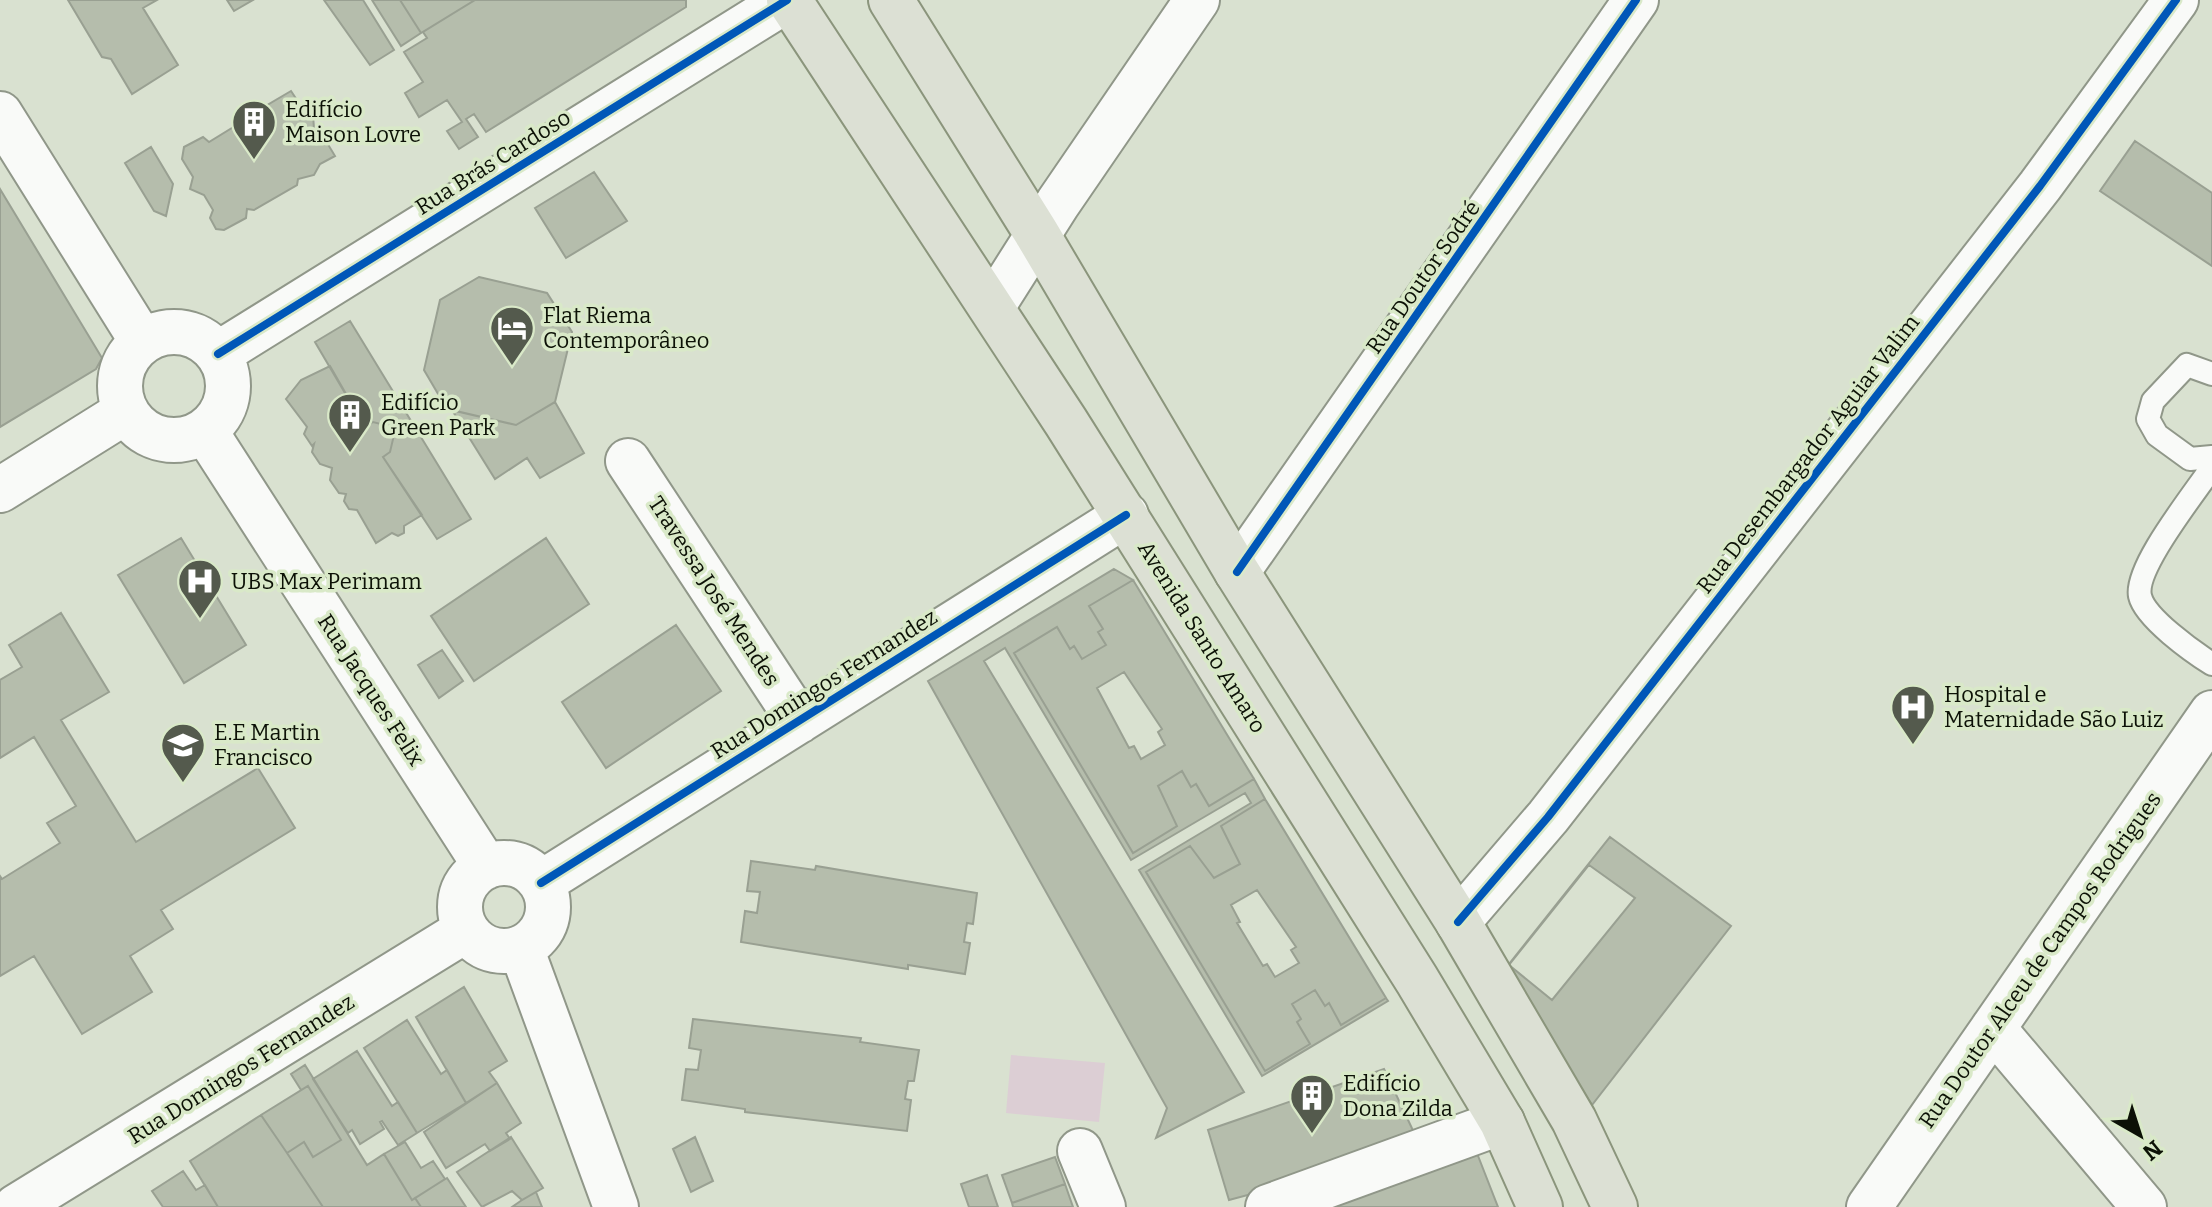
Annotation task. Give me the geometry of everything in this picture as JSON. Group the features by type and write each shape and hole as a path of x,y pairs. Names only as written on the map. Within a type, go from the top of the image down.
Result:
{"main road":[{"name":"Avenida Santo Amaro","path":"788,0 1126,515 1502,1122 1540,1207"},
{"path":"891,0 1037,234 1237,572 1458,922 1574,1120 1615,1207"}],"street":[{"name":"Rua Brás Cardoso","path":"218,354 788,0"},
{"path":"992,307 1037,234 1197,0"},
{"name":"Rua Doutor Sodré","path":"1237,572 1636,0"},
{"name":"Rua Desembargador Aguiar Valim","path":"1458,922 1548,817 2031,199 2176,0"},
{"path":"0,114 142,341"},
{"path":"175,331 206,342 218,354 226,370 229,387 217,420 205,431 188,440 170,441 152,437 125,412 119,381 123,366 142,341 175,331"},
{"path":"0,490 125,412"},
{"name":"Rua Jacques Felix","path":"205,431 486,867"},
{"name":"Travessa José Mendes","path":"628,461 799,721"},
{"name":"Rua Domingos Fernandez","path":"541,883 1126,515"},
{"name":"Rua Doutor Alceu de Campos Rodrigues","path":"1869,1207 1993,1028 2198,762 2212,713"},
{"path":"510,863 532,873 541,883 548,907 546,920 533,941 521,948 496,951 473,940 460,917 460,901 464,888 486,867 510,863"},
{"name":"Rua Domingos Fernandez","path":"16,1207 466,930"},
{"path":"521,948 616,1207"},
{"path":"1993,1028 2144,1207"},
{"path":"1268,1207 1502,1122"},
{"path":"1080,1151 1103,1207"}],"lane":[{"path":"2212,374 2201,367 2187,365 2153,401 2148,419 2157,435 2190,459 2212,457"},
{"path":"2212,467 2142,573 2140,596 2151,615 2212,664"}],"shaded area":[{"path":"1011,1055 1105,1063 1099,1122 1006,1113"}],"building":[{"path":"68,0 157,0 143,8 178,65 132,94 111,59 102,57"},
{"path":"227,0 253,0 234,11"},
{"path":"324,0 363,0 394,50 370,65"},
{"path":"372,0 400,0 421,33 401,46"},
{"path":"400,0 475,0 421,33"},
{"path":"475,0 686,0 686,7 486,132 474,114 466,119 478,137 459,149 447,131 462,122 447,100 419,117 405,93 423,82 404,52 427,38 423,32"},
{"name":"Edifício Maison Lovre","path":"291,91 303,109 313,114 314,129 320,131 335,156 320,164 314,175 298,179 297,185 254,210 247,209 246,218 224,230 216,229 210,218 213,210 204,195 190,189 193,177 182,159 184,147 203,137 209,142 253,115 262,116 259,110"},
{"path":"2135,141 2212,193 2212,266 2100,191"},
{"path":"151,147 173,184 166,216 154,211 125,163"},
{"path":"594,172 627,221 566,258 535,208"},
{"path":"0,189 102,358 96,369 0,427"},
{"path":"479,277 547,293 572,332 555,402 516,425 447,409 424,370 440,300"},
{"path":"350,321 471,519 437,539 383,457 390,452 394,435 389,426 373,422 365,427 315,342"},
{"name":"Edifício Green Park","path":"330,366 365,427 373,422 389,426 394,435 390,452 383,457 422,515 404,526 404,533 398,536 392,533 376,543 357,510 349,509 344,501 346,494 339,493 330,480 332,468 320,464 312,452 314,444 312,446 304,434 307,427 286,399 301,380"},
{"path":"555,402 584,453 540,478 527,458 495,479 452,410 516,425"},
{"path":"181,538 246,645 184,683 118,575"},
{"path":"546,538 589,604 474,681 431,616"},
{"path":"1114,569 1133,580 1089,606 1103,629 1098,632 1106,645 1082,659 1074,646 1070,649 1057,627 1014,653 1133,853 1177,826 1158,786 1182,771 1191,787 1196,784 1209,806 1254,779 1265,799 1221,826 1240,864 1214,878 1190,846 1146,872 1265,1071 1310,1044 1297,1022 1301,1019 1292,1004 1315,990 1325,1006 1329,1003 1341,1025 1386,998 1388,1001 1262,1076 1139,870 1251,803 1245,793 1131,860 1005,648 984,661 1244,1092 1156,1138 1167,1108 928,681"},
{"path":"1133,580 1254,779 1209,806 1196,784 1191,787 1182,771 1158,786 1177,826 1133,853 1014,653 1057,627 1070,649 1074,646 1082,659 1106,645 1098,632 1103,629 1089,606","holes":["1124,672 1162,729 1158,732 1165,745 1141,759 1134,746 1129,748 1097,688"]},
{"path":"61,613 109,692 61,720 136,842 258,768 295,828 161,910 173,929 130,956 152,992 82,1034 34,956 0,976 0,876 2,879 60,843 47,823 76,806 34,737 0,758 0,680 22,667 9,645"},
{"path":"676,625 721,691 606,768 562,702"},
{"path":"442,650 463,681 439,698 418,665"},
{"path":"1265,799 1386,998 1341,1025 1329,1003 1325,1006 1315,990 1292,1004 1301,1019 1297,1022 1310,1044 1265,1071 1146,872 1190,846 1214,878 1240,864 1221,826","holes":["1257,890 1296,947 1291,950 1299,963 1275,977 1267,964 1263,966 1237,923 1240,922 1231,905"]},
{"path":"1610,837 1731,926 1592,1105 1505,969"},
{"path":"751,861 815,870 816,866 977,893 973,924 967,923 964,942 970,943 965,974 908,965 908,969 741,942 745,911 757,913 760,892 747,891"},
{"path":"1589,865 1635,898 1552,1000 1509,965"},
{"path":"464,987 507,1061 489,1072 497,1083 466,1103 416,1017"},
{"path":"693,1019 861,1038 860,1042 919,1050 914,1081 908,1081 905,1099 911,1100 907,1131 745,1112 745,1109 682,1100 686,1069 698,1070 701,1050 689,1048"},
{"path":"407,1020 441,1074 447,1070 466,1103 417,1133 364,1048"},
{"path":"357,1051 392,1106 398,1102 417,1133 398,1145 382,1121 384,1129 360,1144 352,1130 348,1133 313,1079"},
{"path":"305,1065 367,1165 384,1154 412,1200 415,1198 421,1207 323,1207 287,1153 304,1142 313,1157 341,1140 308,1086 301,1090 291,1074"},
{"name":"Edifício Dona Zilda","path":"1384,1069 1417,1139 1289,1184 1229,1200 1208,1130"},
{"path":"497,1083 521,1123 506,1133 510,1139 490,1151 485,1144 446,1168 424,1132"},
{"path":"308,1086 341,1140 313,1157 304,1142 287,1153 261,1115"},
{"path":"261,1115 323,1207 218,1207 190,1161"},
{"path":"511,1137 543,1188 522,1200 512,1191 482,1207 457,1172"},
{"path":"695,1137 713,1181 691,1192 673,1149"},
{"path":"405,1142 421,1168 433,1161 445,1179 412,1200 384,1154"},
{"path":"1473,1143 1498,1207 1322,1207"},
{"path":"1055,1157 1065,1184 1012,1203 1002,1175"},
{"path":"183,1171 196,1190 205,1185 218,1207 163,1207 152,1191"},
{"path":"987,1175 998,1207 969,1207 961,1184"},
{"path":"447,1178 466,1207 421,1207 415,1198"},
{"path":"1065,1184 1073,1207 1013,1207 1012,1203"},
{"path":"536,1192 542,1207 512,1207 522,1200"}],"cycle path":[{"path":"218,354 787,0"},
{"path":"1237,572 1636,0"},
{"path":"1458,922 1548,817 2040,186 2176,0"},
{"path":"541,883 1126,515"}],"place":[{"name":"Edifício Maison Lovre","path":"254,161"},
{"name":"Flat Riema Contemporâneo","path":"512,367"},
{"name":"Edifício Green Park","path":"350,454"},
{"name":"UBS Max Perimam","path":"200,620"},
{"name":"Hospital e Maternidade São Luiz","path":"1913,746"},
{"name":"E.E Martin Francisco","path":"183,784"},
{"name":"Edifício Dona Zilda","path":"1312,1135"}]}
